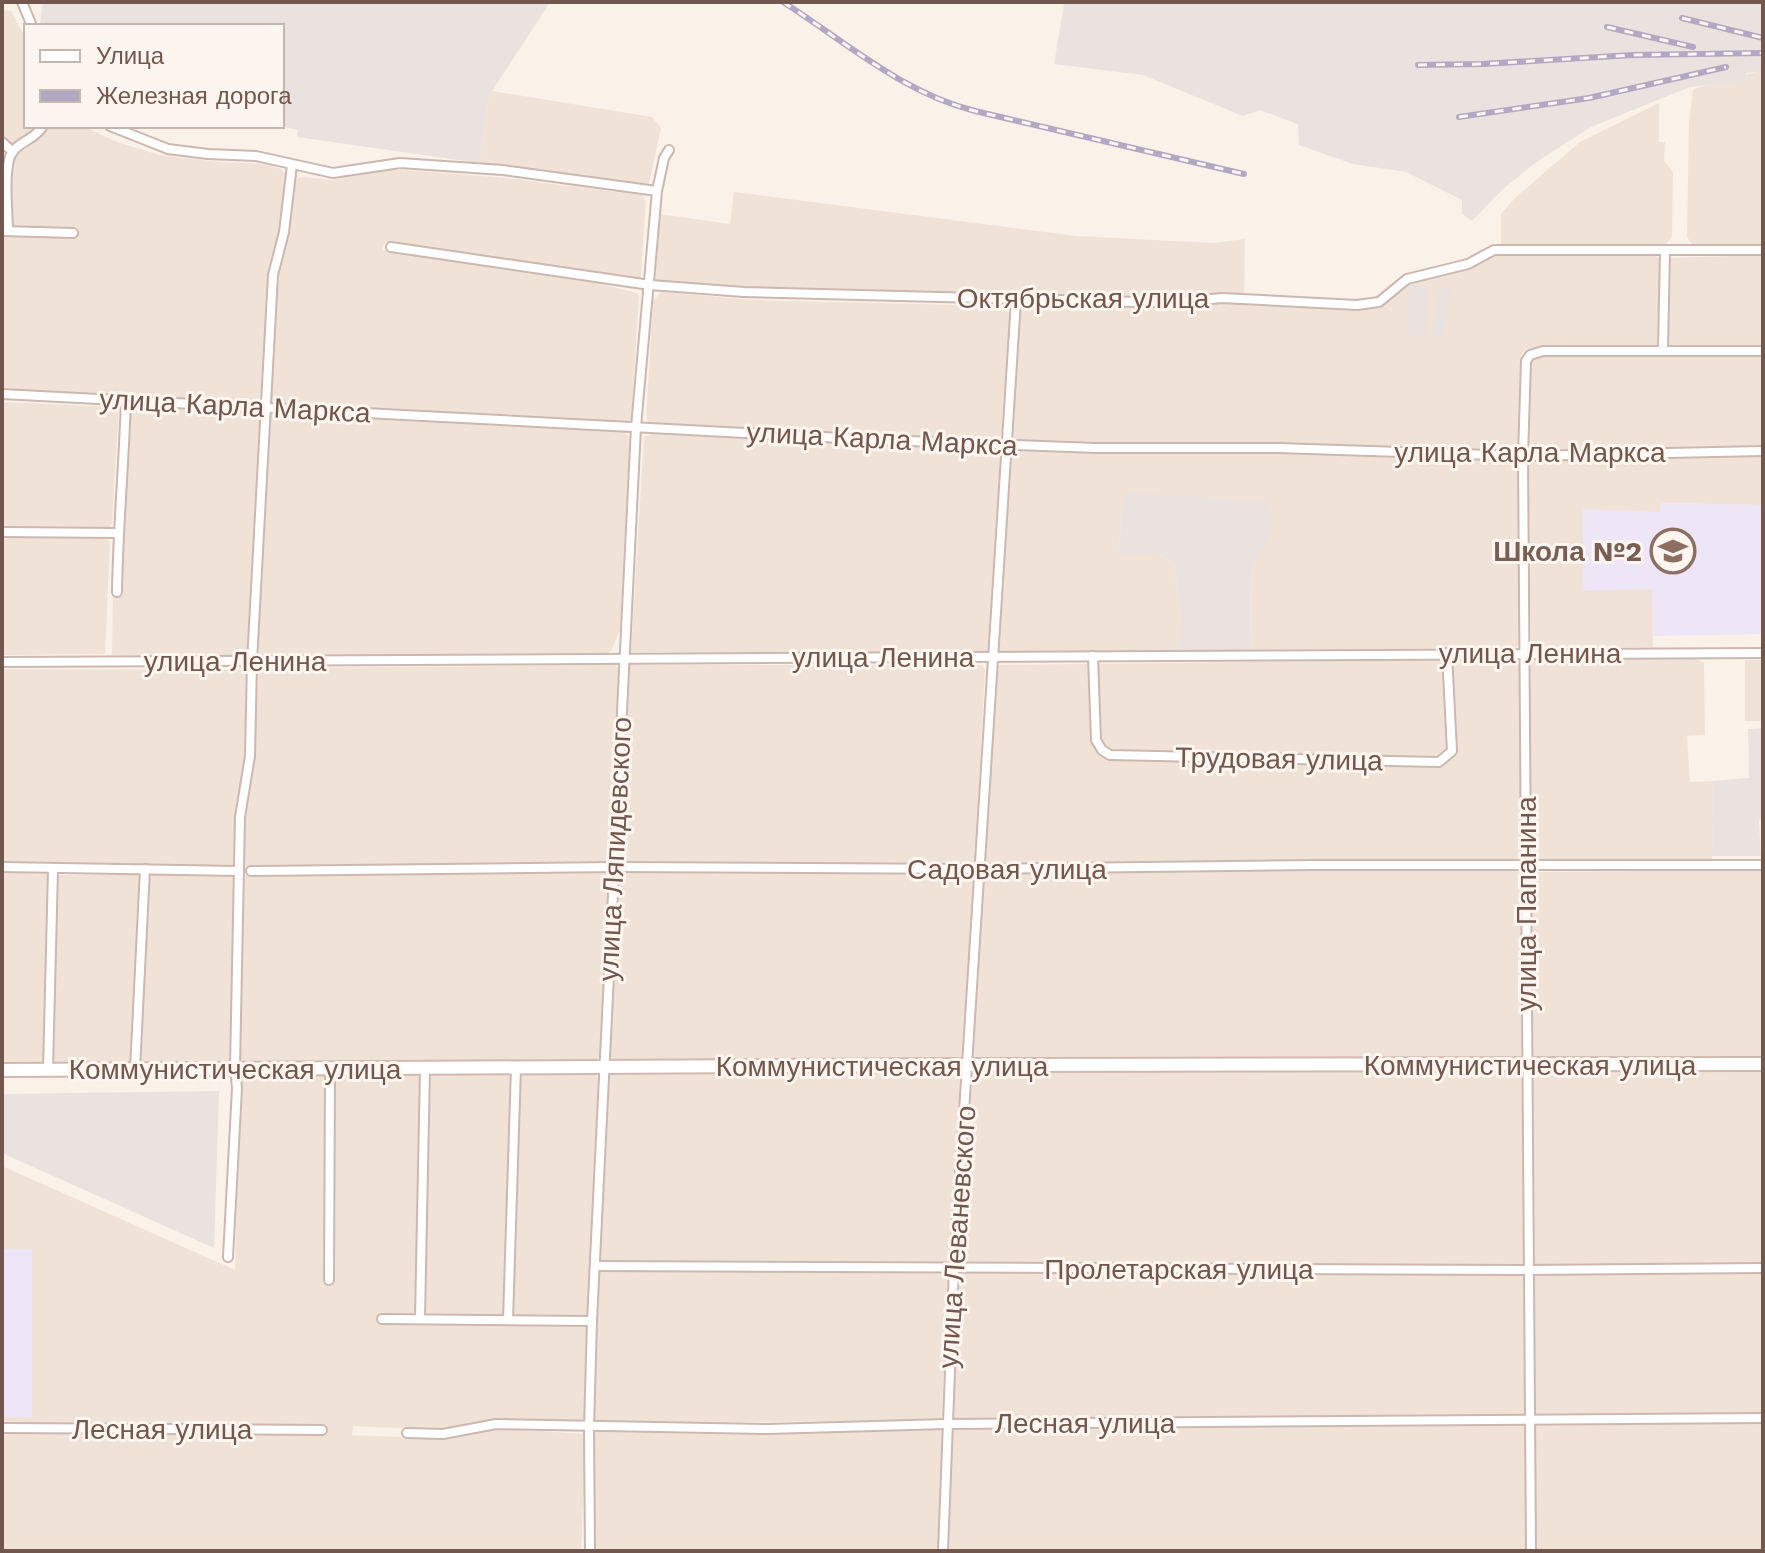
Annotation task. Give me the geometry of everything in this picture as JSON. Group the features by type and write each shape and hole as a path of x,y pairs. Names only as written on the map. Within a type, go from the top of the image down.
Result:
{"street":[{"path":"22,2 31,24"},
{"path":"42,128 13,152 7,167 5,231 73,233"},
{"path":"115,128 168,149 256,156 333,173 400,163 488,169 657,191"},
{"path":"2,142 13,152"},
{"name":"улица Ляпидевского","path":"590,1551 592,1321 636,427 657,191 669,150"},
{"path":"228,1257 237,1088 240,817 249,766 273,275 284,232 292,165"},
{"name":"Октябрьская улица","path":"391,247 650,285 744,292 1016,300 1178,302 1222,298 1357,305 1379,302 1407,279 1468,264 1494,250 1763,250"},
{"path":"1665,250 1663,349 1763,351"},
{"name":"улица Леваневского","path":"943,1551 954,1268 1016,300"},
{"name":"улица Папанина","path":"1531,1551 1523,456 1526,361 1530,355 1543,351 1663,349"},
{"name":"улица Карла Маркса","path":"2,394 1096,448 1278,448 1523,456 1763,451"},
{"path":"117,592 126,399"},
{"path":"2,532 118,533"},
{"name":"Трудовая улица","path":"1093,656 1096,740 1102,750 1110,755 1439,762 1452,751 1447,653"},
{"name":"улица Ленина","path":"2,662 1763,653"},
{"name":"Садовая улица","path":"251,871 614,867 980,869 1763,865"},
{"path":"2,867 239,871"},
{"path":"48,1070 53,869"},
{"path":"135,1070 145,869"},
{"name":"Коммунистическая улица","path":"2,1070 1763,1064"},
{"path":"508,1320 516,1067"},
{"path":"420,1318 425,1068"},
{"path":"329,1280 330,1069"},
{"name":"Пролетарская улица","path":"595,1266 1763,1268"},
{"path":"382,1319 592,1321"},
{"name":"Лесная улица","path":"407,1433 443,1434 496,1424 768,1429 946,1424 1763,1418"},
{"name":"Лесная улица","path":"2,1428 322,1430"}],"shaded area":[{"path":"43,2 550,2 492,91 479,163 297,137 298,130 284,127 284,24 40,24"},
{"path":"1053,2 1763,2 1763,71 1746,73 1746,81 1690,87 1591,127 1538,161 1504,188 1472,221 1462,214 1462,200 1406,172 1353,164 1299,145 1298,124 1260,110 1243,116 1143,75 1054,64 1064,4"},
{"path":"2,10 11,11 24,35 24,128 88,128 114,141 159,155 265,164 281,169 287,177 278,240 270,267 261,396 257,402 2,389"},
{"path":"1763,70 1763,246 1692,244 1687,237 1689,123 1693,89"},
{"path":"492,91 652,117 661,128 649,184 479,163"},
{"path":"1659,103 1659,142 1665,142 1664,161 1673,172 1672,236 1667,243 1501,245 1501,214 1516,197 1580,142"},
{"path":"390,169 507,178 641,195 646,200 641,276 638,279 385,242 382,250 594,282 636,293 639,296 631,422 271,403 276,278 295,180 301,177 333,180"},
{"path":"734,192 1076,236 1213,243 1245,239 1244,295 1208,295 1178,300 746,289 655,282 660,214 730,224"},
{"path":"1495,255 1655,255 1660,259 1660,341 1656,347 1529,348 1523,352 1518,452 1096,447 1010,440 1021,308 1179,307 1220,301 1380,305 1408,282 1469,268"},
{"path":"1763,255 1763,347 1666,346 1669,258"},
{"path":"1410,285 1429,286 1426,337 1407,336"},
{"path":"1440,287 1451,289 1443,338 1432,336"},
{"path":"661,292 755,300 1004,306 1010,315 1001,436 997,440 879,437 651,424 646,419 653,301"},
{"path":"1537,355 1763,356 1763,447 1526,452 1528,364"},
{"path":"2,402 119,407 112,524 109,528 2,528"},
{"path":"131,406 255,412 261,417 250,645 242,656 112,655 113,594 120,593 121,535 126,504"},
{"path":"272,414 624,432 630,438 620,630 611,651 608,654 258,655 269,418"},
{"path":"652,434 995,449 1000,457 989,648 984,653 631,652 644,437"},
{"path":"1015,450 1105,454 1265,452 1520,459 1522,642 1515,648 1250,650 1251,570 1270,531 1124,492 1118,554 1157,554 1174,563 1181,617 1178,650 1001,653 996,648 1009,453"},
{"path":"1763,455 1763,505 1661,503 1652,589 1653,647 1531,647 1527,458"},
{"path":"1124,492 1270,502 1271,531 1251,570 1250,650 1178,650 1181,617 1174,563 1157,554 1118,554"},
{"name":"Школа №2","path":"1661,503 1763,505 1763,634 1653,636 1652,589 1583,591 1583,509 1660,512"},
{"path":"2,537 103,538 110,542 105,654 2,655"},
{"path":"1695,658 1704,663 1705,735 1687,736 1690,782 1714,781 1712,861 1530,862 1530,669 1533,661"},
{"path":"1519,660 1522,666 1523,863 988,866 983,862 996,666"},
{"path":"1745,660 1763,660 1763,721 1745,721"},
{"path":"616,665 620,669 608,864 241,867 244,815 253,776 256,672 259,668"},
{"path":"628,665 981,665 985,670 975,864 622,864 618,859"},
{"path":"2,669 246,670 245,774 236,868 2,862"},
{"path":"1763,728 1763,819 1759,820 1761,856 1712,856 1714,781 1749,778 1748,729"},
{"path":"1519,870 1523,873 1523,1054 1520,1060 976,1061 972,1057 982,876 985,872"},
{"path":"1763,870 1763,1060 1537,1062 1530,1057 1531,872"},
{"path":"2,871 61,875 235,875 233,1053 230,1063 2,1067"},
{"path":"605,871 610,875 602,1053 595,1062 243,1064 239,1060 242,875"},
{"path":"618,871 975,873 965,1057 963,1060 610,1061"},
{"path":"1516,1069 1523,1075 1526,1261 1523,1267 963,1265 959,1260 973,1071"},
{"path":"1763,1070 1763,1265 1541,1267 1535,1264 1532,1258 1531,1071"},
{"path":"961,1071 949,1264 599,1263 610,1073"},
{"path":"592,1073 600,1079 586,1422 495,1421 442,1430 353,1426 352,1435 443,1439 498,1428 583,1434 586,1439 581,1551 2,1551 2,1166 235,1270 240,1081 245,1075"},
{"path":"219,1091 214,1248 2,1153 2,1094"},
{"path":"2,1249 32,1249 32,1417 2,1417"},
{"path":"599,1270 948,1272 941,1420 598,1424 593,1419"},
{"path":"1763,1270 1763,1415 1535,1415 1534,1271"},
{"path":"960,1271 1526,1272 1526,1412 1523,1416 952,1421 949,1417"},
{"path":"1763,1422 1763,1551 1534,1551 1536,1424"},
{"path":"1524,1423 1527,1427 1527,1551 947,1551 951,1430 955,1428"},
{"path":"940,1429 938,1551 596,1551 593,1436 596,1432 770,1435"}],"railway":[{"path":"783,2 898,79 948,103 1244,174"},
{"path":"1682,18 1763,38"},
{"path":"1607,27 1693,47"},
{"path":"1418,65 1633,55 1763,53"},
{"path":"1459,117 1589,98 1726,67"}],"place":[{"name":"Школа №2","path":"1673,551"}]}
